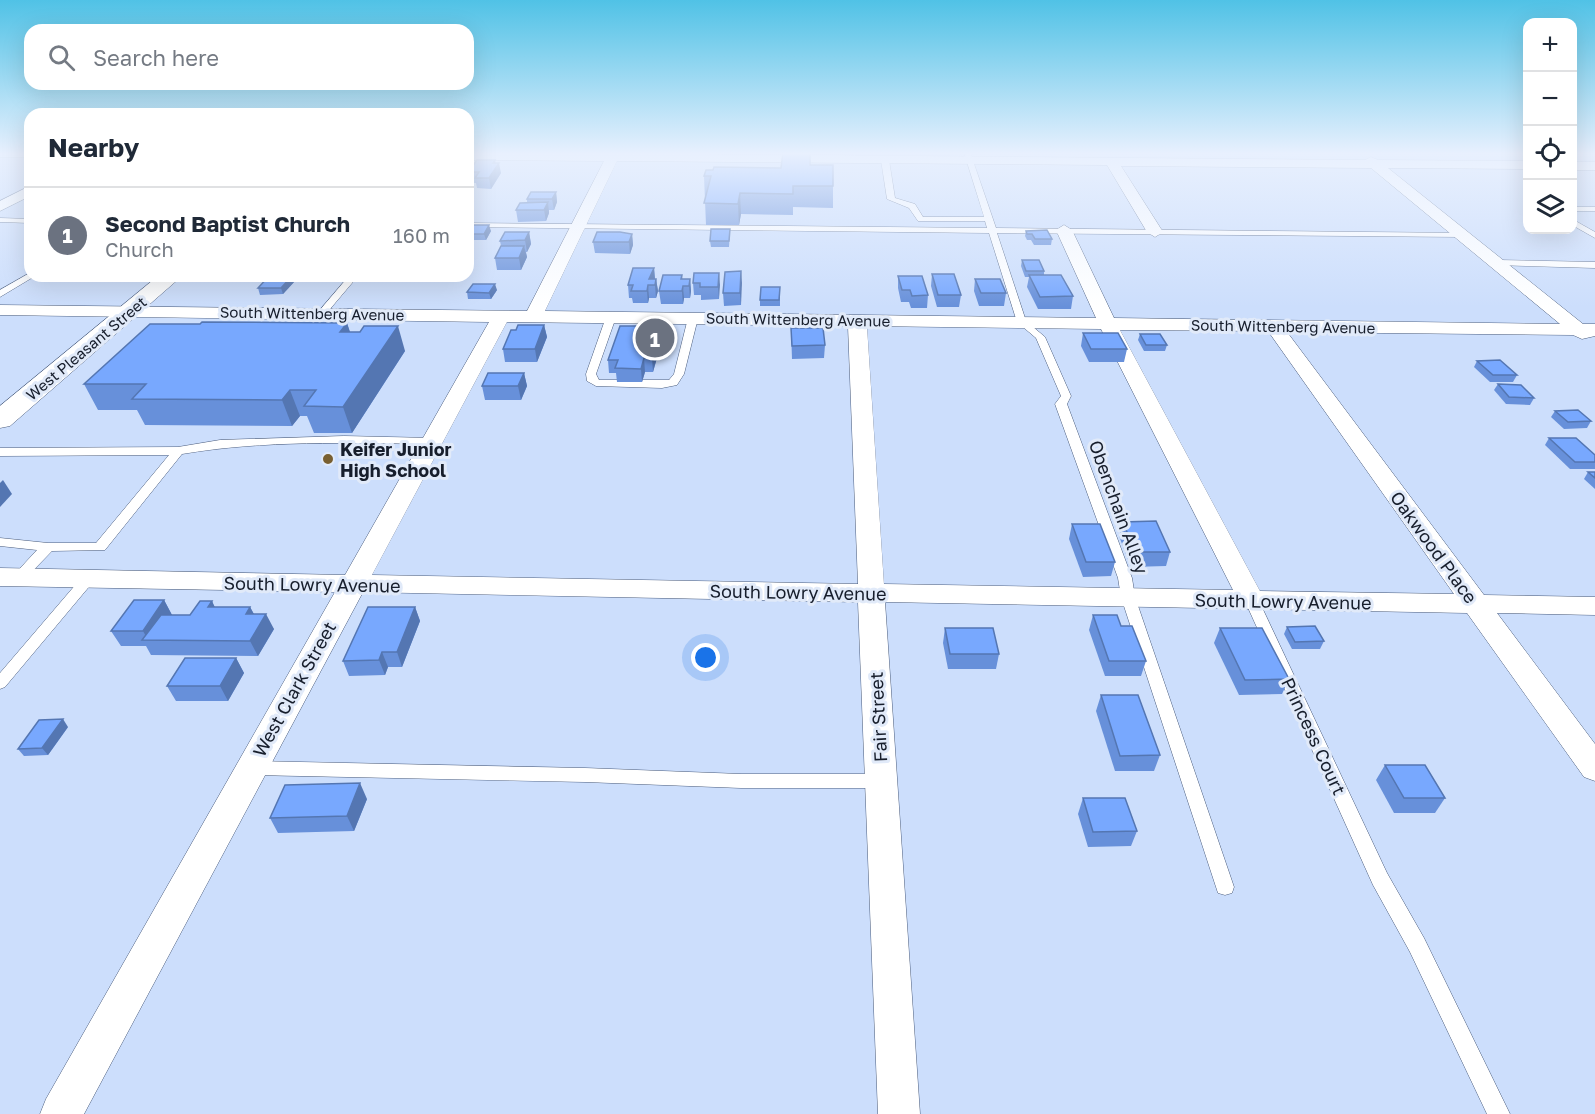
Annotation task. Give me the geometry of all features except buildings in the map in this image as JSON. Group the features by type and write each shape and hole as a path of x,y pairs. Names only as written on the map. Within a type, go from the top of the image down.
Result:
{"street":[{"path":"534,316 590,204"},
{"path":"1138,204 1155,232"},
{"path":"1424,204 1497,263 1587,330 1595,343"},
{"name":"Princess Court","path":"1064,231 1107,324 1252,601"},
{"name":"West Pleasant Street","path":"0,420 164,282"},
{"name":"South Wittenberg Avenue","path":"0,310 1587,330"},
{"name":"West Clark Street","path":"61,1114 501,315"},
{"name":"Fair Street","path":"857,320 899,1114"},
{"name":"Oakwood Place","path":"1273,326 1595,768"},
{"name":"South Lowry Avenue","path":"9,578 1595,606"}],"lane":[{"path":"907,204 912,206 921,219 1064,231 1462,235"},
{"name":"Obenchain Alley","path":"984,204 1022,322 1040,337 1060,379 1066,396 1060,404 1125,578 1128,597 1226,887"},
{"path":"1577,209 1595,209"},
{"path":"0,220 24,220"},
{"path":"1577,224 1595,236"},
{"path":"474,225 991,225"},
{"path":"1497,263 1595,265"},
{"path":"0,294 24,280"},
{"path":"322,313 349,282"},
{"path":"611,317 591,374 591,379 596,384 662,385 673,383 679,374 693,318"},
{"path":"0,452 178,451 219,444 345,439 432,441"},
{"path":"0,542 48,547 100,547 178,451"},
{"path":"9,578 48,547"},
{"path":"0,683 88,579"},
{"name":"Princess Court","path":"1252,601 1380,879 1417,945 1499,1114"},
{"path":"251,768 585,775 741,781 881,781"}],"place":[{"name":"Second Baptist Church","path":"655,338"},
{"name":"Keifer Junior High School","path":"328,459"}]}
